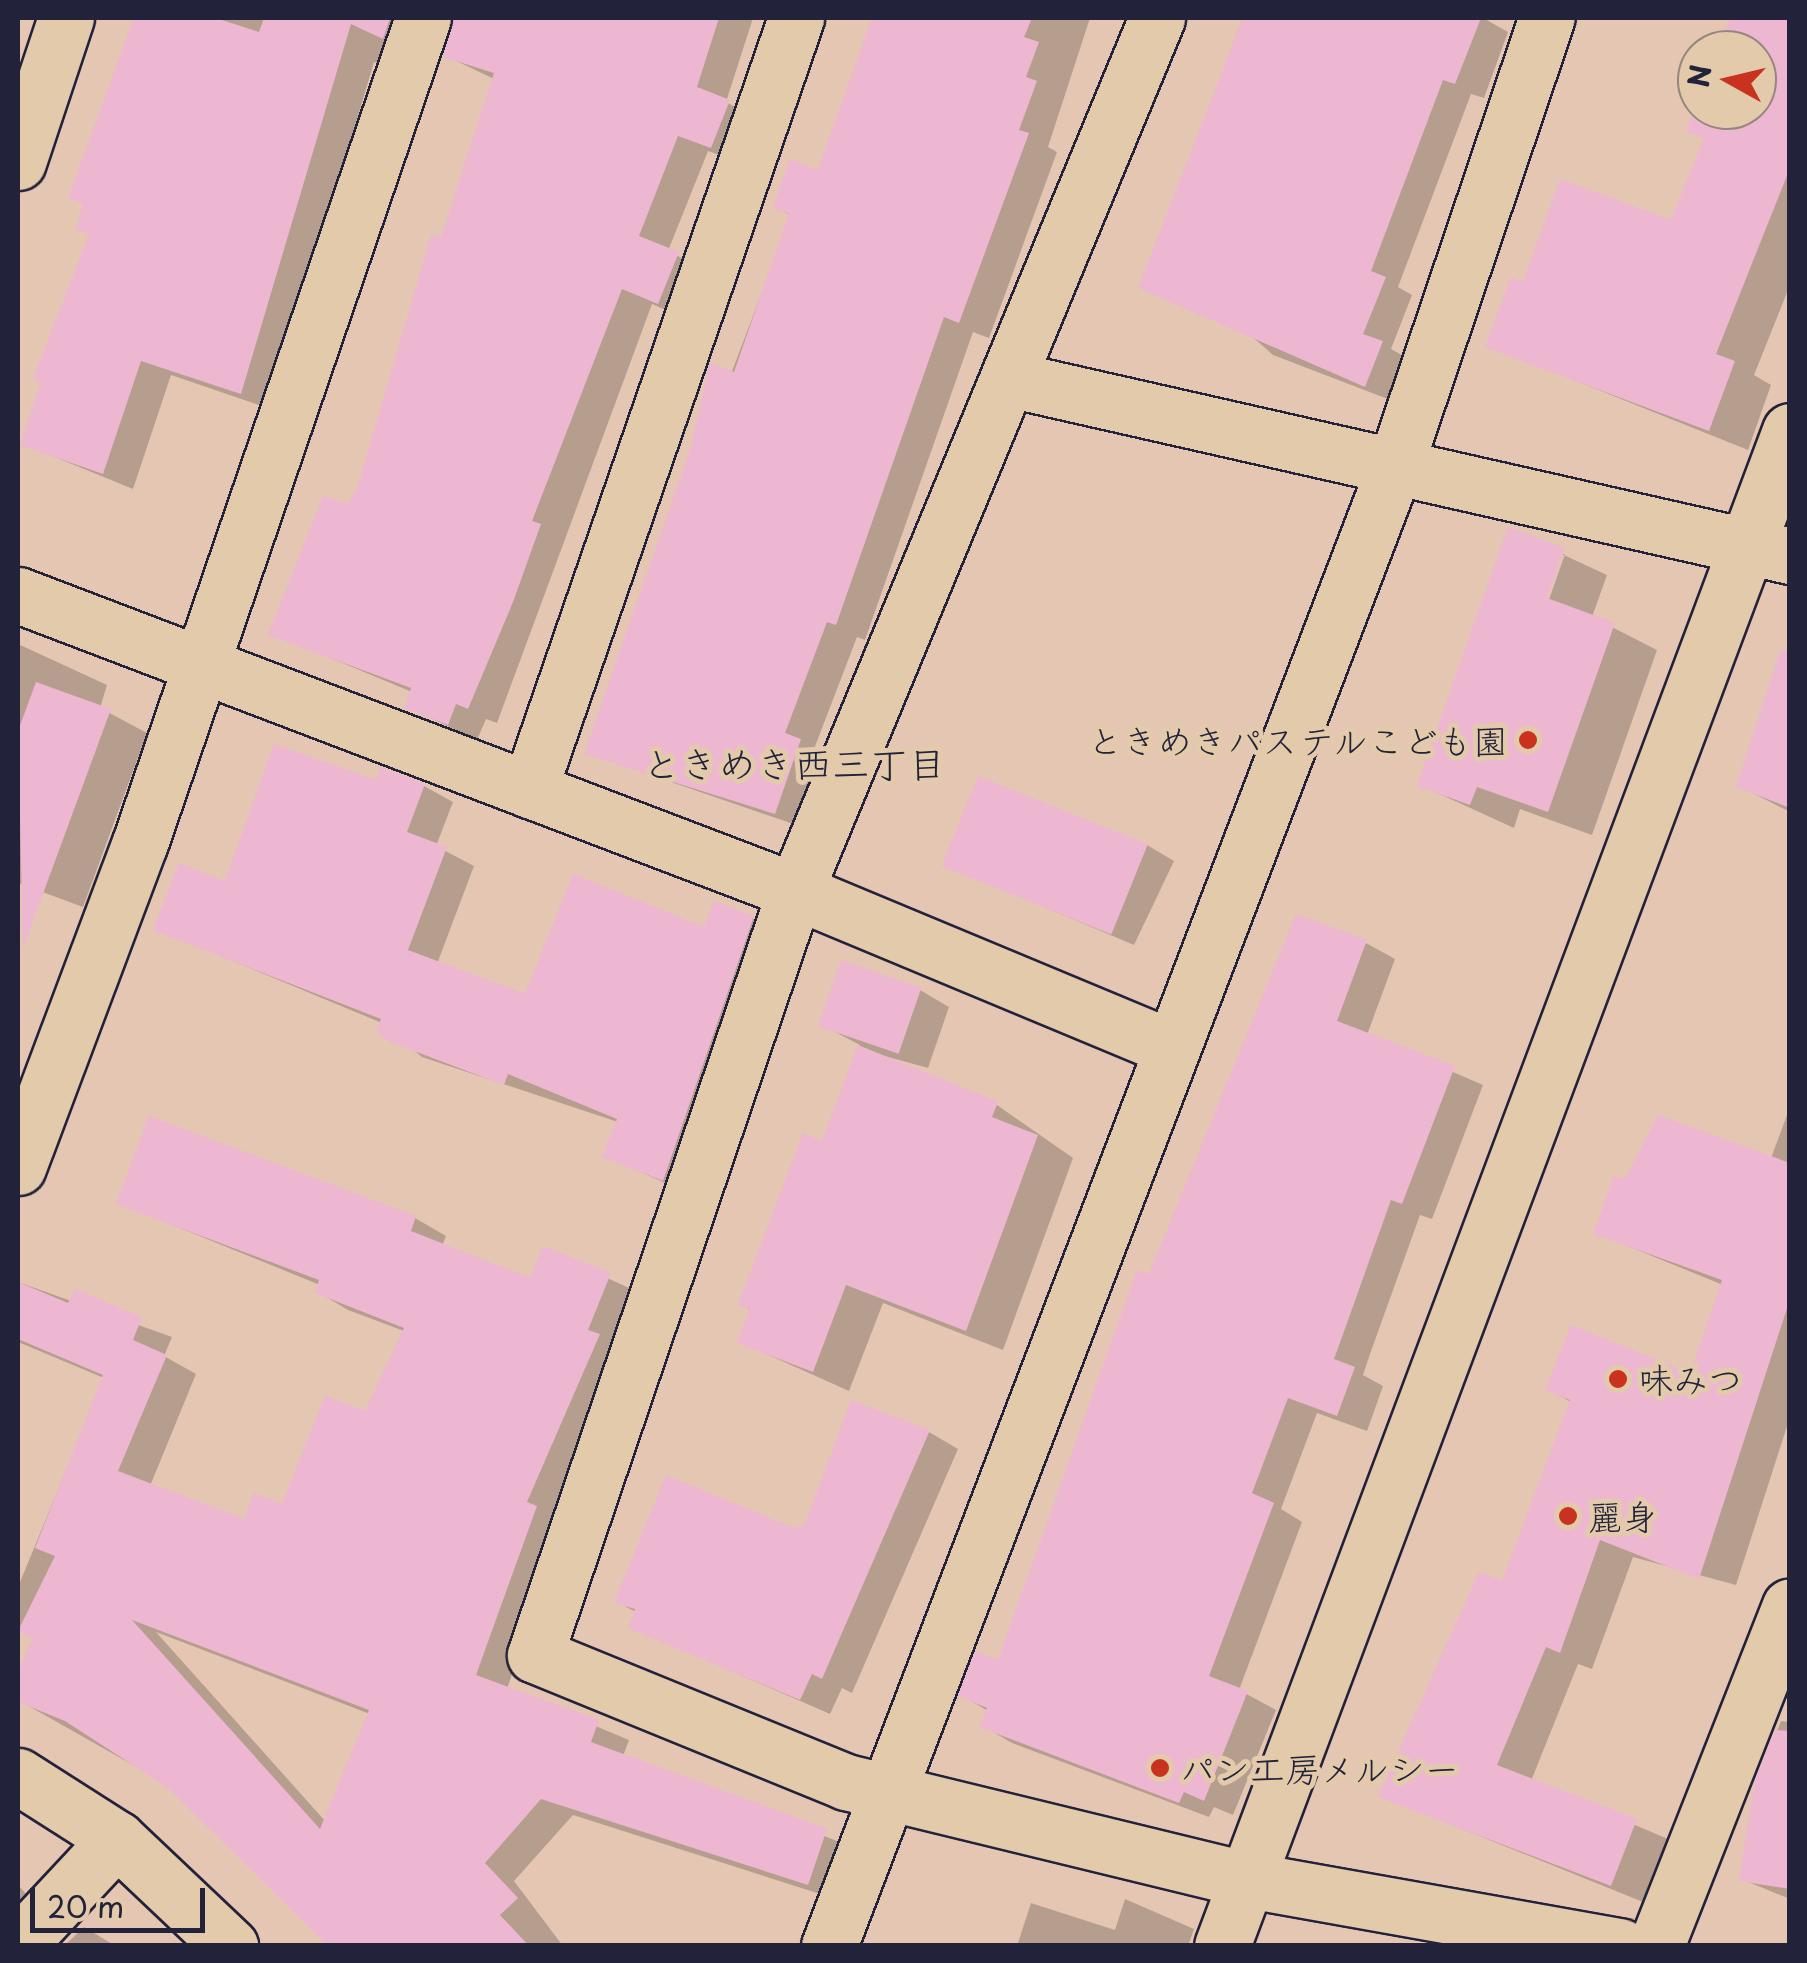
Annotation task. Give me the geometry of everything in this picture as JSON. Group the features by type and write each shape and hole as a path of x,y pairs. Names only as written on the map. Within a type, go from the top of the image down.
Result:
{"street":[{"path":"18,162 66,18"},
{"path":"18,1167 202,665 423,18"},
{"path":"530,790 796,18"},
{"path":"1156,18 1010,379 795,891 535,1655 890,1793 1248,1880 1620,1946"},
{"path":"829,1946 890,1793 1167,1046 1395,466 1547,18"},
{"path":"1010,379 1767,551"},
{"path":"1222,1946 1767,551 1790,430"},
{"path":"18,595 795,891 1167,1046"},
{"path":"1656,1946 1787,1621"},
{"path":"18,1776 117,1839 230,1946"},
{"path":"18,1944 117,1839"}],"building":[{"path":"134,18 216,18 259,32 264,18 390,18 383,39 351,24 241,394 141,361 103,474 20,445 41,382 33,379 89,234 76,229 83,204 68,198"},
{"path":"453,18 719,18 697,87 730,100 711,148 678,136 639,236 679,252 658,304 622,289 532,521 541,524 513,602 468,709 456,704 448,725 404,708 411,688 268,635 323,496 347,504 357,489 431,235 441,237 494,73 443,57"},
{"path":"872,18 1032,18 1024,37 1039,42 1026,77 1037,81 1019,130 1029,133 959,323 944,317 836,625 827,622 785,733 801,739 775,814 584,754 690,450 710,363 734,372 789,214 773,208 790,159 818,170"},
{"path":"1243,18 1481,18 1455,84 1443,80 1371,271 1386,277 1363,334 1383,341 1365,387 1138,288"},
{"path":"1730,18 1790,18 1790,168 1716,354 1735,361 1709,431 1485,347 1511,277 1523,282 1560,179 1671,220 1704,138 1686,130 1777,130 1777,30 1725,30"},
{"path":"1508,527 1565,548 1547,598 1615,623 1548,812 1477,787 1470,805 1417,786"},
{"path":"1780,651 1790,652 1790,808 1736,787"},
{"path":"36,682 111,709 23,948 18,731"},
{"path":"274,744 376,780 381,767 425,784 407,832 447,847 408,950 525,994 573,874 704,927 714,901 754,916 663,1181 602,1157 617,1119 508,1074 504,1085 390,1042 376,1031 381,1019 153,930 179,863 225,881"},
{"path":"978,776 1148,845 1111,934 942,866"},
{"path":"1296,914 1367,940 1337,1021 1455,1066 1402,1204 1391,1200 1334,1359 1355,1367 1337,1416 1288,1398 1252,1493 1274,1503 1209,1676 1248,1691 1204,1801 1184,1792 1179,1803 979,1727 987,1708 958,1696 975,1651 998,1660 1137,1270 1149,1274"},
{"path":"841,960 921,988 899,1054 818,1026"},
{"path":"858,1045 998,1102 992,1117 1038,1135 966,1331 846,1285 813,1372 737,1343 750,1309 738,1305 803,1133 822,1141"},
{"path":"1658,1115 1790,1163 1790,1299 1699,1579 1600,1540 1560,1653 1546,1647 1497,1765 1637,1819 1611,1886 1378,1797 1479,1572 1502,1581 1570,1400 1545,1390 1571,1325 1690,1373 1722,1280 1593,1234 1614,1176 1625,1179"},
{"path":"149,1116 416,1216 411,1231 530,1278 543,1246 611,1273 588,1330 600,1334 527,1502 537,1506 476,1675 599,1720 591,1742 827,1829 808,1885 541,1799 485,1863 518,1898 500,1915 529,1946 327,1945 168,1788 65,1721 18,1702 18,1670 33,1639 18,1631 55,1556 35,1548 103,1375 18,1339 18,1282 68,1303 75,1289 142,1317 133,1340 167,1355 118,1471 244,1519 254,1493 282,1504 325,1396 365,1411 404,1328 315,1293 319,1280 116,1204","holes":["132,1620 369,1710 320,1829"]},
{"path":"851,1400 930,1430 822,1679 812,1674 800,1700 628,1628 635,1609 614,1603 666,1475 794,1528 805,1524"},
{"path":"1775,1730 1790,1731 1790,1889 1739,1881 1755,1780"}],"place":[{"name":"ときめきパステルこども園","path":"1528,740"},
{"name":"味みつ","path":"1618,1379"},
{"name":"麗身","path":"1568,1516"},
{"name":"パン工房メルシー","path":"1160,1768"}],"district":[{"name":"ときめき西三丁目","path":"794,763"}]}
